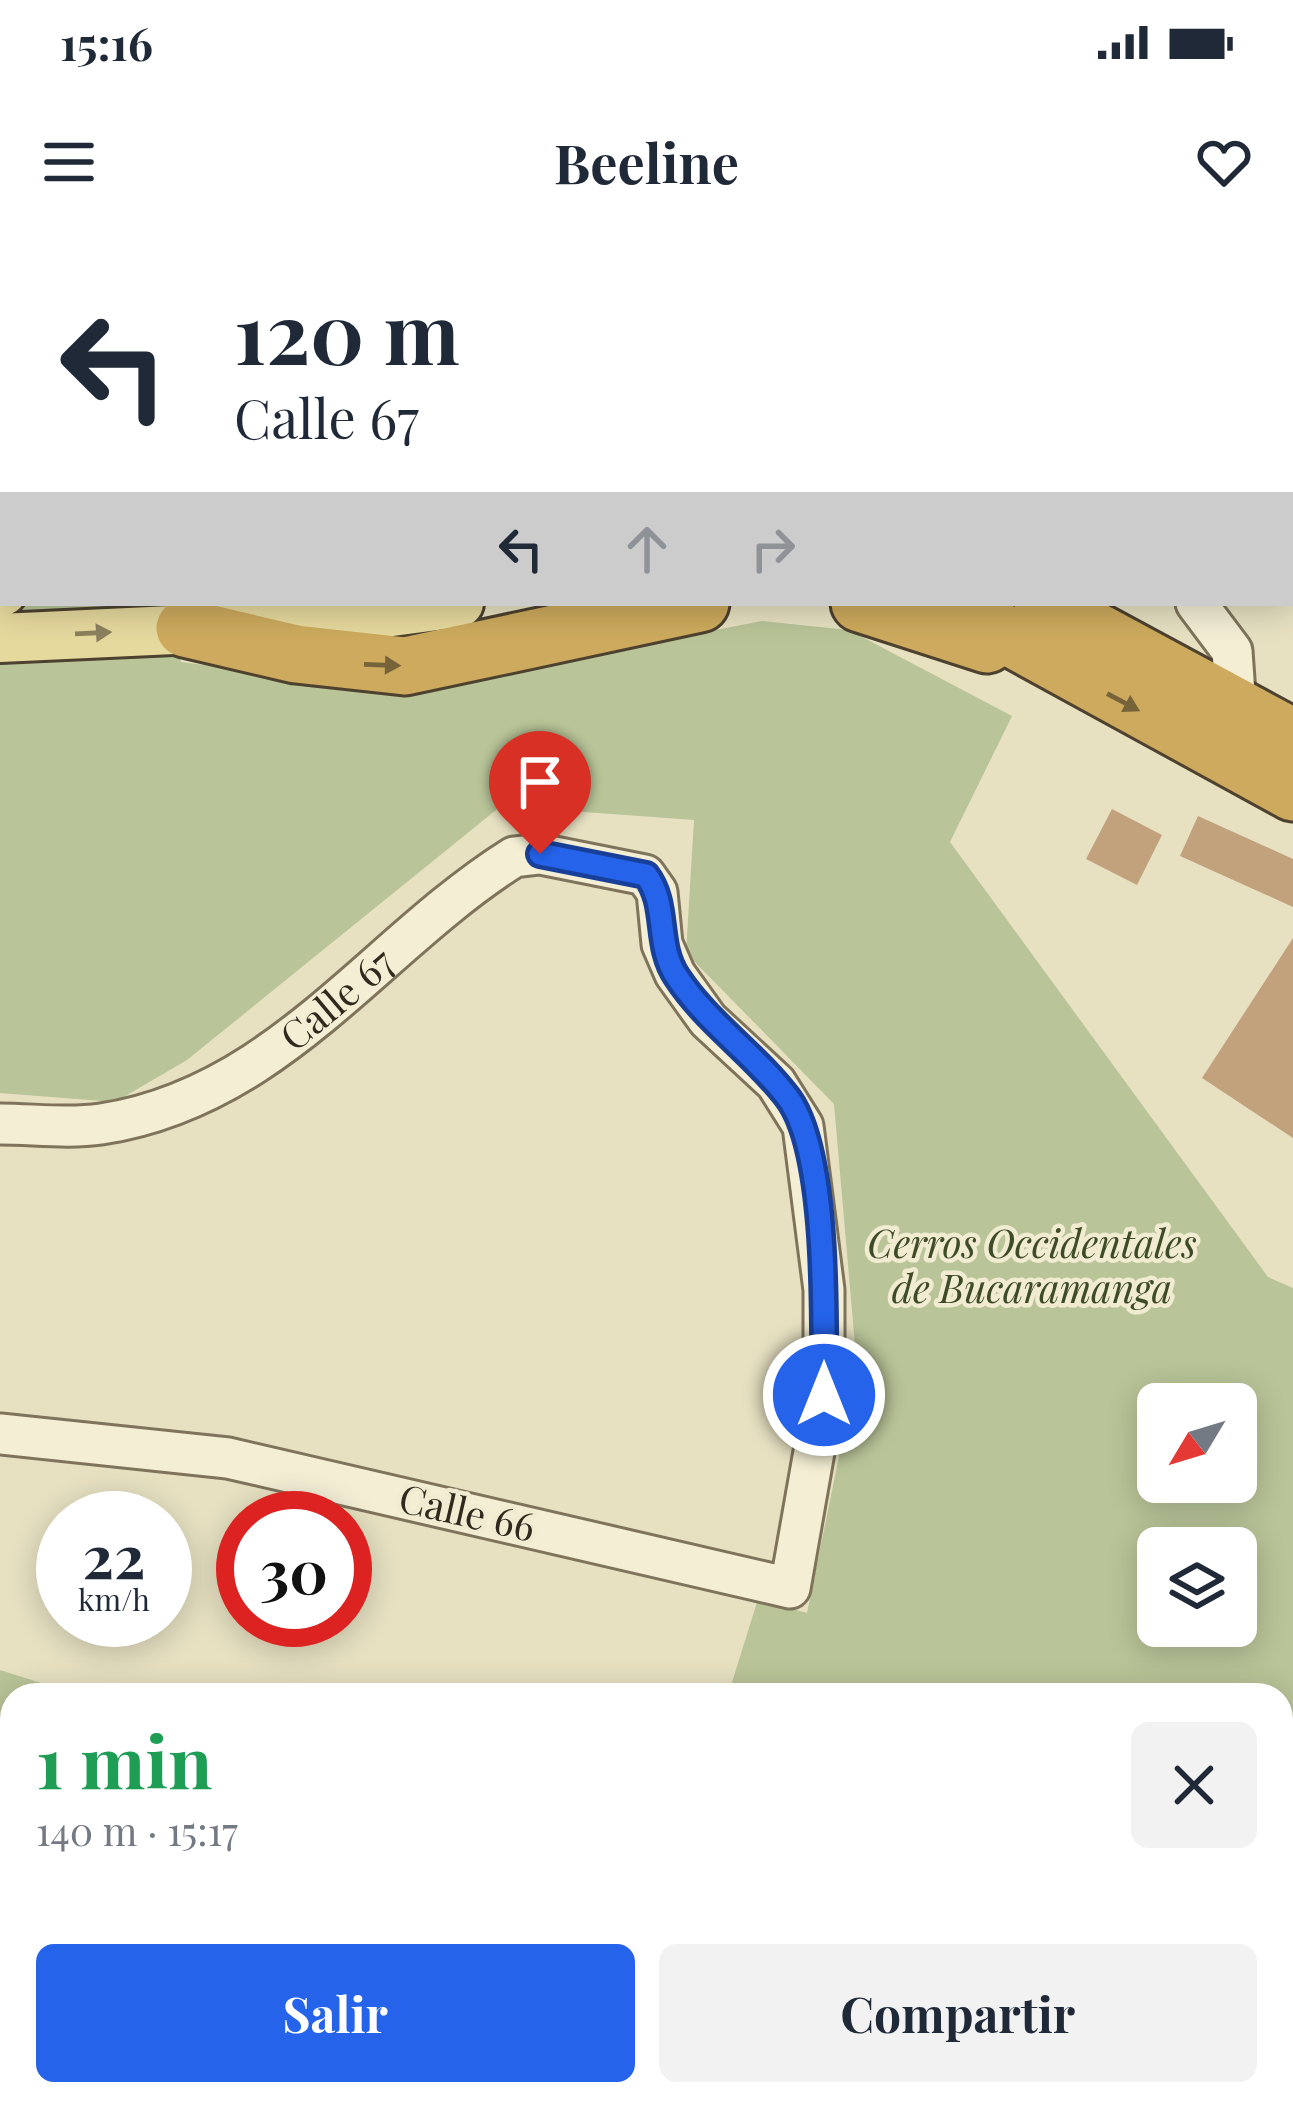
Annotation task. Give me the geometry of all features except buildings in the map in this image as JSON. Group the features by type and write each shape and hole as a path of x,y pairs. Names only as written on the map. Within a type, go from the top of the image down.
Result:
{"highway":[{"path":"185,628 296,654 405,665 686,606"},
{"path":"869,606 1056,666"},
{"path":"953,606 1293,792"},
{"path":"1051,606 1114,626 1236,708 1293,738"}],"main road":[{"path":"0,638 346,620 439,606"}],"street":[{"path":"1198,606 1232,651 1236,708"},
{"name":"Calle 67","path":"0,1124 97,1125 155,1111 202,1090 312,1025 514,857 540,854 638,870 652,883 662,944 675,974 708,1020 792,1103 809,1149 824,1290 824,1395 790,1588"},
{"name":"Calle 66","path":"0,1434 228,1458 790,1588"}],"green space":[{"name":"Cerros Occidentales de Bucaramanga","path":"0,606 167,606 181,662 405,690 762,621 849,630 1012,716 950,842 1268,1277 1293,1288 1293,1683 732,1683 758,1599 807,1613 857,1368 834,1104 686,953 694,820 501,806 187,1060 115,1102 0,1093"},
{"path":"0,1670 41,1683 0,1683"}],"route":[{"path":"540,854 646,875 657,892 662,944 675,974 708,1020 776,1082 792,1103 809,1149 824,1290 824,1395"}]}
